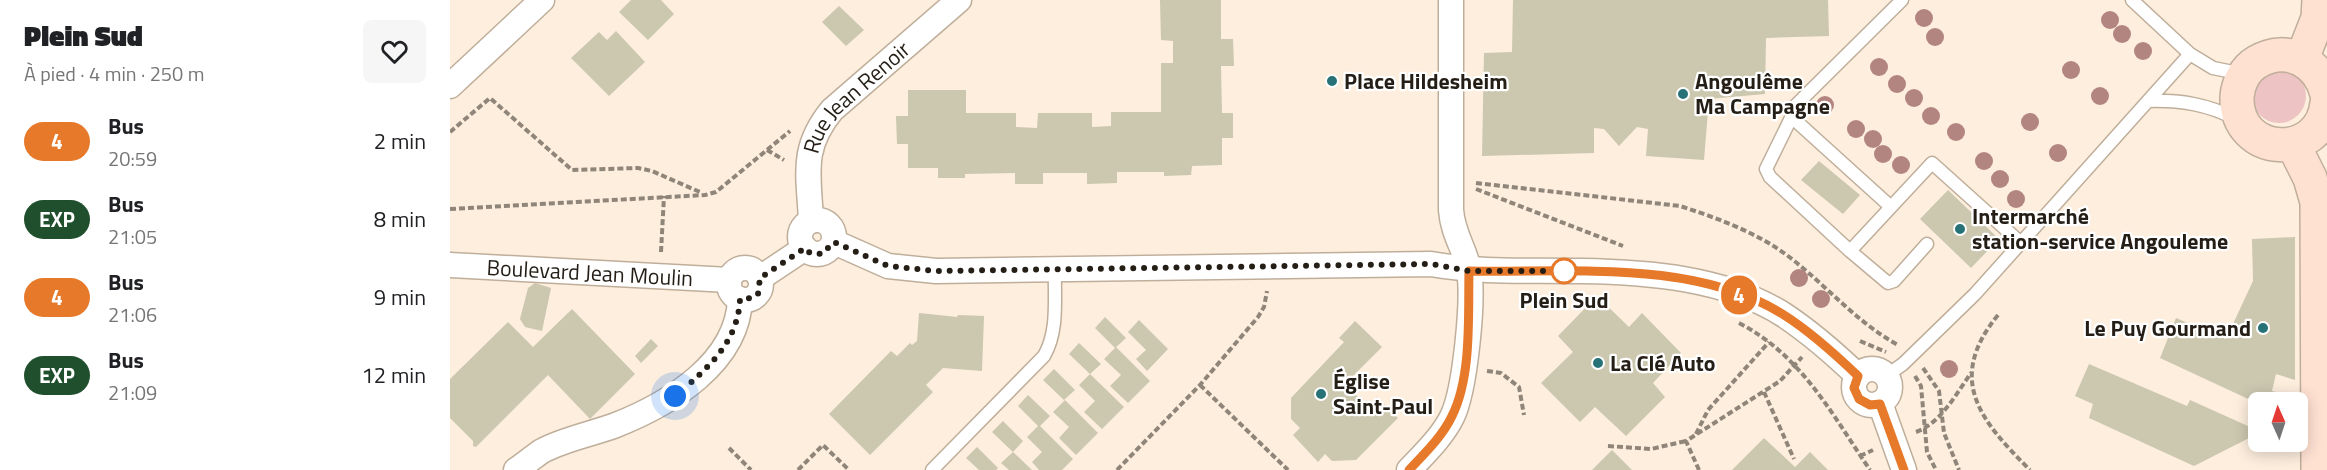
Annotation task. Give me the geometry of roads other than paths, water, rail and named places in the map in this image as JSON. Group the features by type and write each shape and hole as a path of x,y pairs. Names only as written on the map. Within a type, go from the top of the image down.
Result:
{"main road":[{"path":"2302,59 2318,18 2319,0"},
{"path":"2327,94 2324,82 2315,69 2302,59 2290,55 2264,58 2244,75 2237,89 2237,106 2242,122 2251,134 2264,142 2278,145 2293,144 2307,138 2319,127 2326,113 2327,103"},
{"path":"2293,144 2310,178 2317,202 2318,469"}],"street":[{"path":"450,86 542,0"},
{"name":"Rue Jean Renoir","path":"811,221 809,149 818,128 832,110 959,0"},
{"path":"1409,470 1430,448 1452,418 1461,392 1464,369 1469,271 1452,225 1451,0"},
{"path":"811,221 822,221 831,226 834,242 822,254 810,253 800,238 802,230 811,221"},
{"path":"834,242 873,260 906,269 1431,264 1469,271 1618,272 1673,278 1744,297 1782,314 1818,339 1858,376"},
{"path":"735,289 752,298 758,294 760,278 805,248"},
{"name":"Boulevard Jean Moulin","path":"450,265 486,265 659,277 735,289"},
{"path":"516,470 544,450 617,424 675,396 718,356 733,336 740,313 735,289"},
{"path":"1872,370 1886,376 1890,390 1880,404 1870,405 1859,399 1854,388 1858,376 1872,370"},
{"path":"1880,404 1904,470"}],"lane":[{"path":"1902,0 1794,107 1793,114 1766,169 1770,177 1888,283 1894,280 1927,244"},
{"path":"2132,0 2190,54 2213,68 2244,75"},
{"path":"1886,376 1903,364 1975,294 2190,54"},
{"path":"2148,101 2180,101 2200,105 2218,110 2242,122"},
{"path":"1793,114 1796,121 1891,207"},
{"path":"1850,251 1932,163 2021,243"},
{"path":"932,470 1044,356 1050,345 1054,327 1055,269"}],"place":[{"name":"Place Hildesheim","path":"1332,81"},
{"name":"Angoulême Ma Campagne","path":"1683,94"},
{"name":"Intermarché station-service Angouleme","path":"1960,229"},
{"name":"Plein Sud","path":"1564,271"},
{"name":"Le Puy Gourmand","path":"2263,328"},
{"name":"La Clé Auto","path":"1598,363"},
{"name":"Église Saint-Paul","path":"1321,394"}]}
